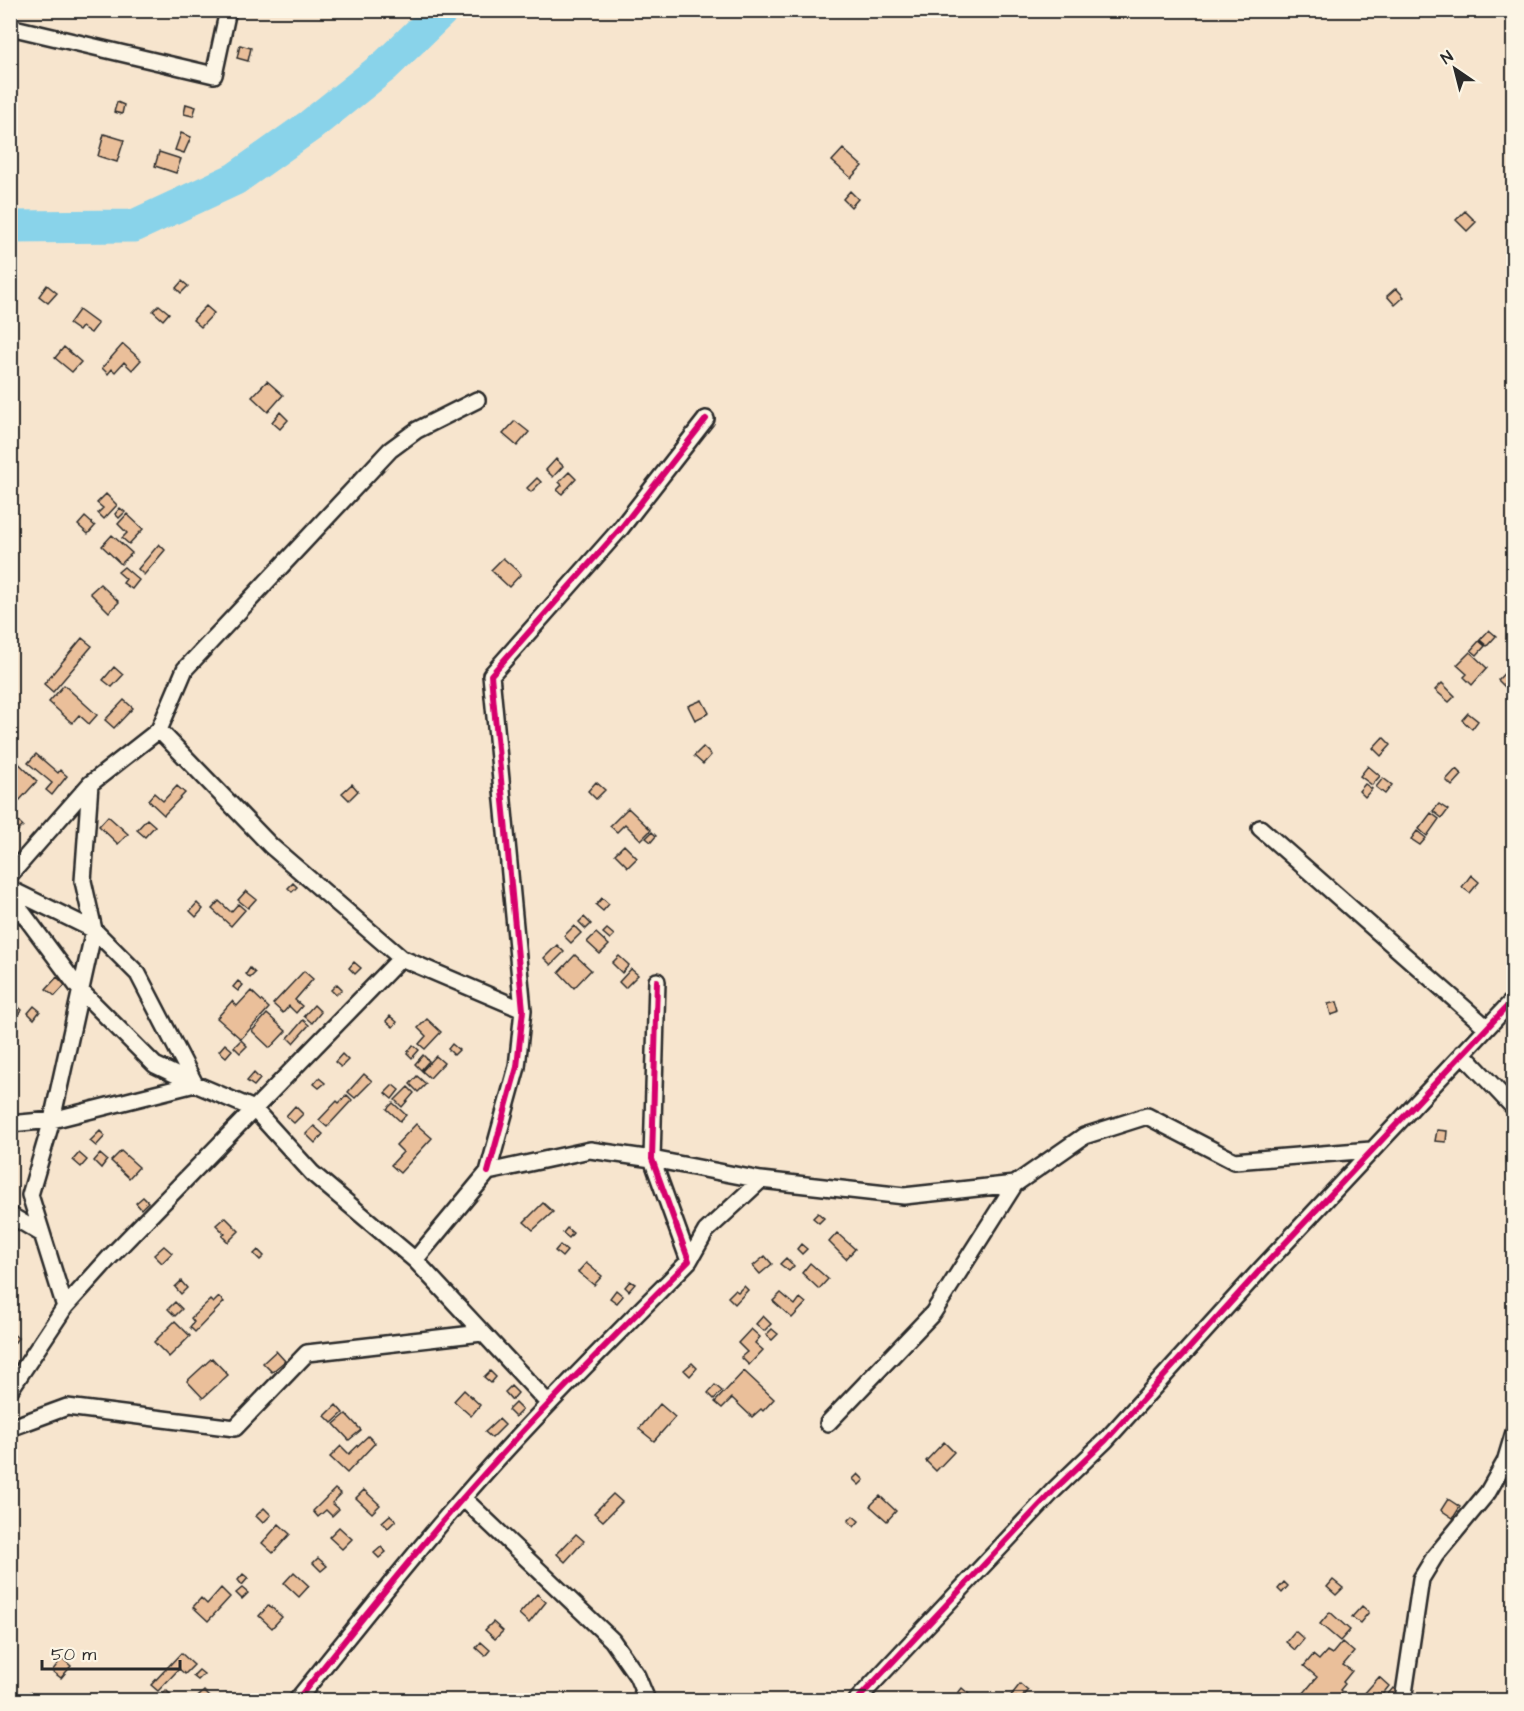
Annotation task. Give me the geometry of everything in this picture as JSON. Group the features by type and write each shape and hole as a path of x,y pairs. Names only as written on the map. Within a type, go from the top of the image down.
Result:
{"street":[{"path":"10,27 214,75 228,10"},
{"path":"10,875 90,784 159,730 184,669 390,450 417,430 477,400"},
{"path":"415,1260 488,1172 518,1067 523,1010 491,675 621,528 706,419"},
{"path":"159,730 271,846 401,958 523,1010"},
{"path":"65,1307 30,1195 52,1120 94,930 83,881 90,784"},
{"path":"1260,828 1486,1027"},
{"path":"10,889 94,930 138,974 195,1084"},
{"path":"10,896 80,990 156,1065 254,1109 312,1173 415,1260 549,1404"},
{"path":"10,1390 65,1307 401,958"},
{"path":"657,981 652,1159 689,1261"},
{"path":"857,1701 1054,1490 1106,1440 1371,1150 1514,999"},
{"path":"1462,1053 1514,1108"},
{"path":"10,1124 52,1120 195,1084"},
{"path":"828,1423 933,1313 1015,1184 1084,1136 1147,1116 1234,1161 1371,1150"},
{"path":"488,1172 590,1150 652,1159 761,1180 904,1196 1015,1184"},
{"path":"297,1701 388,1586 463,1498 549,1404 689,1261 706,1231 761,1180"},
{"path":"10,1215 42,1234"},
{"path":"10,1428 66,1407 235,1428 307,1353 482,1333"},
{"path":"1403,1701 1421,1579 1435,1556 1488,1492 1505,1462 1514,1432"},
{"path":"463,1498 612,1640 637,1676 647,1701"}],"building":[{"path":"240,45 251,48 248,61 237,58"},
{"path":"117,102 124,105 122,114 114,112"},
{"path":"186,104 196,107 193,116 184,114"},
{"path":"181,133 191,137 184,153 175,150"},
{"path":"104,134 124,140 117,162 98,156"},
{"path":"843,149 862,166 851,178 832,161"},
{"path":"159,152 181,159 176,173 155,166"},
{"path":"850,191 858,199 851,207 843,199"},
{"path":"1465,211 1476,222 1467,231 1456,220"},
{"path":"182,281 188,286 181,293 176,288"},
{"path":"47,285 57,293 48,303 39,296"},
{"path":"1396,288 1404,297 1395,305 1387,296"},
{"path":"159,305 169,313 163,320 153,311"},
{"path":"206,306 214,313 201,327 193,320"},
{"path":"79,310 98,324 91,333 82,327 79,331 69,324"},
{"path":"123,344 141,360 132,370 124,362 115,372 112,369 108,374 102,368"},
{"path":"64,347 81,362 72,372 55,358"},
{"path":"267,381 283,395 268,412 252,397"},
{"path":"280,412 288,420 280,429 272,422"},
{"path":"515,421 529,432 517,446 503,434"},
{"path":"556,459 563,466 553,477 546,470"},
{"path":"569,472 576,479 562,494 557,490 562,485 559,482"},
{"path":"537,478 541,482 531,492 527,488"},
{"path":"106,494 117,505 104,519 98,513 103,508 97,503"},
{"path":"120,508 125,512 119,518 115,514"},
{"path":"127,514 143,529 129,544 122,538 127,533 118,524"},
{"path":"85,517 95,526 88,534 78,525"},
{"path":"112,535 132,553 121,564 102,546"},
{"path":"159,544 165,550 144,575 138,569"},
{"path":"503,558 521,574 509,587 491,570"},
{"path":"124,567 139,580 132,589 123,583 126,579 118,572"},
{"path":"100,584 119,602 109,612 90,593"},
{"path":"1489,630 1496,636 1487,646 1480,640"},
{"path":"82,638 92,646 53,692 44,684"},
{"path":"1479,641 1485,646 1477,655 1471,650"},
{"path":"1470,652 1487,668 1472,685 1464,677 1467,674 1457,665"},
{"path":"1514,653 1514,679 1505,687 1498,680 1513,664 1508,660"},
{"path":"114,667 123,675 112,687 103,680"},
{"path":"1442,683 1455,696 1449,702 1435,690"},
{"path":"64,685 97,715 89,724 79,715 72,723 49,702"},
{"path":"124,700 133,708 114,728 105,720"},
{"path":"702,700 709,713 695,720 688,706"},
{"path":"1468,713 1478,721 1472,729 1462,720"},
{"path":"1383,737 1391,745 1381,756 1373,748"},
{"path":"703,747 711,755 703,764 694,756"},
{"path":"36,754 58,773 60,770 67,776 52,795 46,790 52,783 28,763"},
{"path":"10,755 37,781 19,801 16,798 10,804"},
{"path":"1368,766 1380,776 1372,785 1360,776"},
{"path":"1456,769 1462,775 1452,786 1446,780"},
{"path":"1383,778 1392,785 1385,794 1376,787"},
{"path":"596,782 605,790 596,799 588,791"},
{"path":"352,784 358,791 349,800 342,793"},
{"path":"1365,784 1372,789 1365,797 1359,791"},
{"path":"177,786 185,793 164,815 148,800 154,793 163,801"},
{"path":"1439,804 1448,810 1442,818 1433,811"},
{"path":"628,808 651,830 641,840 625,824 617,832 610,826"},
{"path":"1431,813 1439,819 1427,836 1419,829"},
{"path":"108,816 128,834 118,844 99,826"},
{"path":"15,818 23,826 10,838 10,823"},
{"path":"147,819 155,826 145,837 137,830"},
{"path":"1417,831 1426,838 1420,845 1411,839"},
{"path":"652,832 656,836 651,842 646,838"},
{"path":"624,845 637,858 628,867 615,854"},
{"path":"1471,875 1479,882 1470,893 1462,887"},
{"path":"293,883 297,887 292,892 288,888"},
{"path":"246,891 256,899 248,908 238,900"},
{"path":"602,898 609,904 603,911 596,905"},
{"path":"219,901 231,912 238,904 245,910 231,926 212,909"},
{"path":"197,903 203,909 196,917 190,911"},
{"path":"584,917 591,924 586,929 579,922"},
{"path":"574,926 581,933 571,943 564,936"},
{"path":"607,929 614,935 610,939 603,933"},
{"path":"596,933 609,945 600,954 587,942"},
{"path":"557,945 564,952 551,965 544,958"},
{"path":"575,955 591,970 574,988 559,972"},
{"path":"619,956 629,965 622,973 612,963"},
{"path":"354,962 361,968 355,974 349,968"},
{"path":"250,968 255,973 250,978 246,974"},
{"path":"631,969 638,975 625,988 619,982"},
{"path":"304,971 313,979 295,1000 302,1006 296,1013 289,1006 283,1013 273,1004"},
{"path":"57,977 65,985 55,996 46,989"},
{"path":"238,981 243,985 238,991 233,987"},
{"path":"337,984 342,989 336,995 331,990"},
{"path":"251,991 269,1008 241,1039 217,1018 232,1001 237,1006"},
{"path":"13,1002 22,1010 10,1023 10,1004"},
{"path":"1337,1002 1340,1012 1331,1015 1328,1004"},
{"path":"314,1005 321,1012 312,1023 304,1016"},
{"path":"34,1006 40,1011 34,1019 28,1013"},
{"path":"267,1014 286,1031 270,1048 252,1031"},
{"path":"390,1016 397,1022 393,1027 386,1021"},
{"path":"427,1019 441,1032 425,1049 419,1044 426,1036 418,1028"},
{"path":"303,1020 309,1025 293,1043 288,1038"},
{"path":"10,1027 18,1034 10,1042"},
{"path":"241,1040 247,1046 240,1053 234,1047"},
{"path":"225,1044 232,1050 226,1057 219,1051"},
{"path":"452,1044 459,1050 454,1055 448,1049"},
{"path":"413,1045 419,1050 412,1058 407,1053"},
{"path":"342,1054 348,1060 341,1067 335,1062"},
{"path":"423,1055 429,1061 421,1070 415,1064"},
{"path":"436,1056 444,1063 430,1078 422,1071"},
{"path":"254,1073 260,1079 254,1086 247,1081"},
{"path":"364,1074 372,1081 355,1098 348,1092"},
{"path":"417,1076 426,1084 418,1092 410,1084"},
{"path":"319,1078 325,1083 319,1088 314,1084"},
{"path":"393,1085 399,1090 392,1099 385,1093"},
{"path":"408,1087 414,1093 402,1107 395,1100"},
{"path":"347,1095 352,1100 327,1127 319,1120 337,1101 339,1103"},
{"path":"393,1103 406,1115 400,1121 387,1109"},
{"path":"295,1106 303,1114 294,1123 286,1116"},
{"path":"416,1124 432,1138 400,1173 391,1165 403,1152 396,1145"},
{"path":"314,1126 323,1134 315,1143 306,1134"},
{"path":"1437,1130 1447,1131 1446,1142 1435,1141"},
{"path":"100,1131 105,1136 96,1146 90,1141"},
{"path":"121,1151 139,1167 129,1178 111,1161"},
{"path":"79,1153 87,1160 81,1167 73,1160"},
{"path":"100,1154 107,1160 101,1168 94,1161"},
{"path":"143,1197 148,1202 141,1209 136,1203"},
{"path":"543,1203 553,1212 533,1230 524,1222"},
{"path":"818,1213 824,1218 819,1223 813,1218"},
{"path":"225,1217 239,1231 228,1242 222,1236 225,1234 216,1225"},
{"path":"567,1228 573,1233 569,1238 563,1233"},
{"path":"837,1233 855,1249 846,1259 829,1242"},
{"path":"801,1244 807,1249 802,1254 797,1249"},
{"path":"560,1245 567,1251 562,1257 555,1251"},
{"path":"164,1246 172,1253 162,1263 154,1255"},
{"path":"258,1250 264,1256 260,1260 254,1254"},
{"path":"765,1256 772,1264 760,1274 753,1266"},
{"path":"786,1258 794,1266 789,1271 780,1264"},
{"path":"586,1263 602,1276 594,1285 578,1272"},
{"path":"810,1263 828,1279 819,1289 802,1273"},
{"path":"181,1281 187,1288 181,1294 175,1287"},
{"path":"630,1281 635,1284 629,1291 625,1287"},
{"path":"744,1286 748,1290 735,1304 728,1297 735,1290 738,1292"},
{"path":"616,1290 623,1296 617,1303 610,1298"},
{"path":"781,1293 795,1305 800,1298 806,1303 792,1318 773,1301"},
{"path":"219,1297 224,1302 195,1332 190,1327 194,1322 191,1318 210,1300 213,1303"},
{"path":"175,1302 182,1309 175,1316 168,1309"},
{"path":"763,1316 771,1324 764,1331 756,1324"},
{"path":"175,1321 190,1336 169,1357 154,1342"},
{"path":"751,1329 760,1337 755,1343 763,1350 749,1365 741,1357 747,1352 738,1343"},
{"path":"772,1329 778,1334 772,1340 766,1335"},
{"path":"12,1333 18,1338 12,1346 10,1335"},
{"path":"276,1351 285,1361 272,1372 263,1363"},
{"path":"212,1358 228,1375 203,1398 187,1381"},
{"path":"692,1363 697,1368 690,1376 684,1370"},
{"path":"490,1371 496,1377 491,1383 484,1377"},
{"path":"744,1371 774,1399 763,1411 761,1409 752,1417 732,1398 722,1408 715,1402"},
{"path":"715,1385 722,1391 714,1399 708,1393"},
{"path":"511,1386 518,1393 512,1400 505,1392"},
{"path":"464,1390 480,1405 471,1416 454,1401"},
{"path":"515,1403 522,1410 515,1417 508,1410"},
{"path":"660,1404 675,1417 654,1441 639,1429"},
{"path":"336,1405 343,1413 332,1423 325,1416"},
{"path":"346,1414 361,1430 349,1440 334,1424"},
{"path":"499,1419 505,1425 492,1438 485,1432"},
{"path":"368,1436 375,1443 347,1473 330,1457 341,1446 349,1454"},
{"path":"944,1442 954,1452 936,1471 926,1461"},
{"path":"858,1474 864,1480 859,1485 853,1479"},
{"path":"335,1489 341,1494 332,1503 339,1509 332,1516 326,1510 318,1517 313,1511"},
{"path":"364,1490 380,1505 372,1513 356,1498"},
{"path":"613,1494 622,1502 603,1521 594,1513"},
{"path":"880,1496 896,1511 887,1521 870,1506"},
{"path":"1448,1499 1460,1507 1453,1518 1441,1510"},
{"path":"264,1508 271,1515 263,1523 256,1516"},
{"path":"390,1515 396,1520 388,1528 382,1522"},
{"path":"853,1516 859,1521 854,1527 848,1521"},
{"path":"279,1524 290,1534 273,1553 262,1543"},
{"path":"339,1527 352,1539 342,1549 329,1537"},
{"path":"576,1534 584,1541 565,1562 557,1554"},
{"path":"381,1547 386,1552 379,1558 374,1553"},
{"path":"318,1558 327,1566 321,1571 313,1563"},
{"path":"294,1572 309,1586 299,1597 284,1583"},
{"path":"243,1574 248,1578 242,1585 238,1580"},
{"path":"1333,1580 1343,1588 1336,1595 1327,1587"},
{"path":"1284,1582 1288,1586 1282,1593 1278,1589"},
{"path":"221,1588 230,1597 208,1621 193,1607 201,1598 207,1604"},
{"path":"242,1588 248,1593 242,1599 236,1593"},
{"path":"537,1594 546,1602 529,1623 519,1614"},
{"path":"269,1605 282,1617 272,1628 259,1616"},
{"path":"1362,1606 1369,1612 1360,1623 1352,1617"},
{"path":"1330,1612 1350,1630 1340,1641 1320,1624"},
{"path":"493,1622 503,1631 495,1639 485,1630"},
{"path":"1295,1631 1304,1639 1295,1650 1286,1642"},
{"path":"481,1642 490,1650 485,1656 476,1648"},
{"path":"1342,1642 1354,1652 1343,1665 1352,1671 1343,1682 1345,1684 1340,1690 1342,1692 1336,1699 1333,1696 1329,1700 1311,1700 1303,1694 1317,1677 1304,1666 1313,1655 1319,1660 1327,1651 1332,1654"},
{"path":"181,1653 194,1665 185,1674 179,1669 158,1691 151,1685"},
{"path":"62,1658 71,1666 61,1678 52,1671"},
{"path":"199,1670 204,1674 198,1680 193,1676"},
{"path":"1379,1677 1389,1686 1381,1696 1378,1693 1372,1700 1364,1694"},
{"path":"1020,1684 1028,1691 1020,1700 1016,1697 1013,1700 1009,1698"},
{"path":"962,1688 970,1695 965,1700 956,1700 954,1698"},
{"path":"1393,1688 1399,1693 1393,1700 1387,1695"},
{"path":"166,1690 175,1699 168,1700 162,1695"},
{"path":"204,1691 212,1699 195,1700"},
{"path":"30,1692 38,1698 24,1700"},
{"path":"1294,1694 1299,1699 1289,1700"}],"waterway":[{"path":"10,227 134,226 235,179 311,125 386,65 443,10"}],"cycle path":[{"path":"488,1172 517,1067 523,1010 491,675 621,528 706,419"},
{"path":"297,1700 420,1548 489,1468 689,1261 652,1159 657,981"},
{"path":"857,1700 1054,1490 1106,1440 1261,1269 1514,999"}]}
